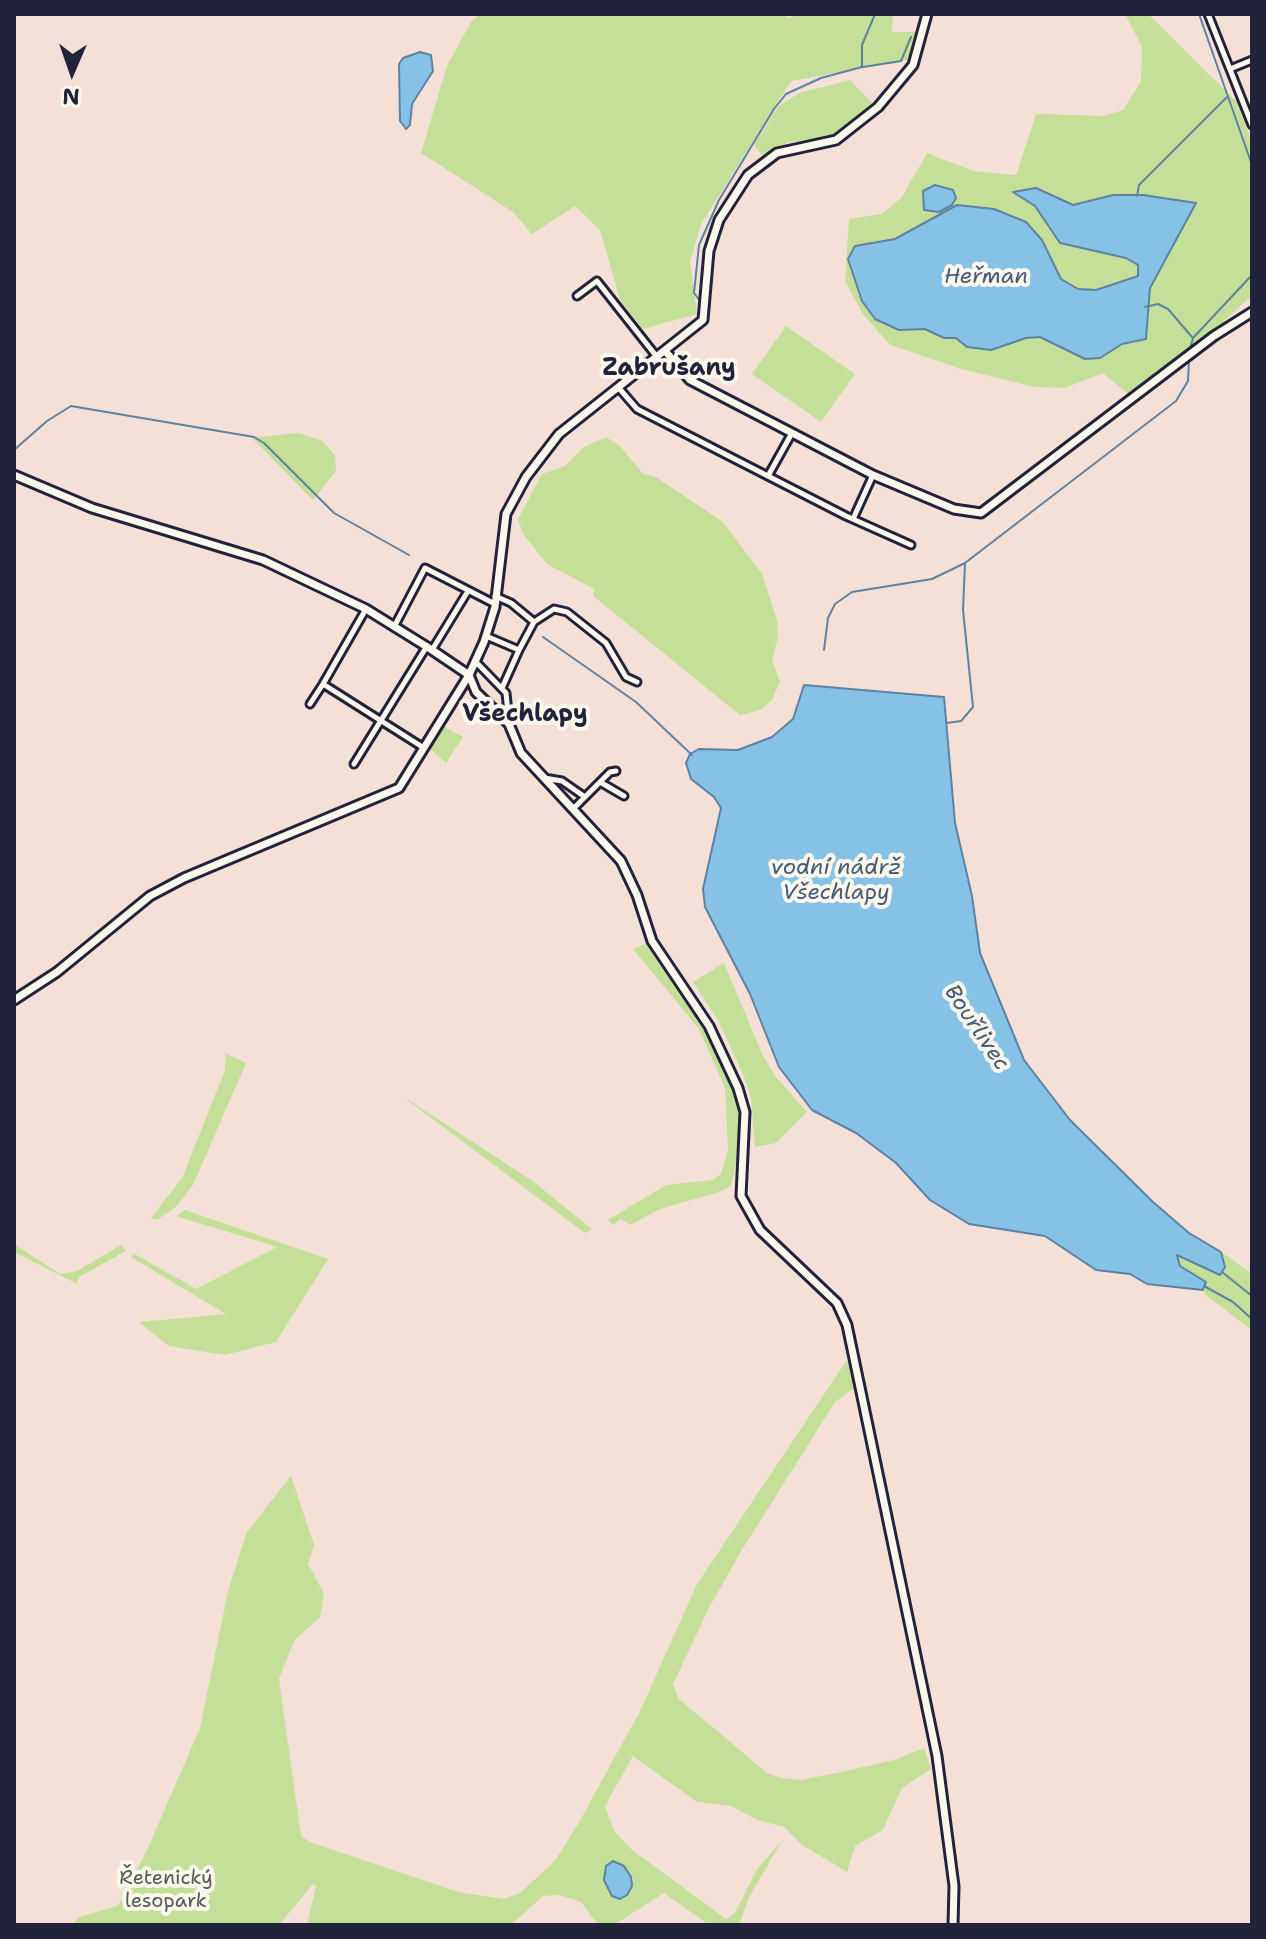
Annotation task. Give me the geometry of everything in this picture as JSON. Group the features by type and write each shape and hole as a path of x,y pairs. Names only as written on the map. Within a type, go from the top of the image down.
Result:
{"street":[{"path":"14,1000 57,972 150,896 184,878 399,788 476,662 495,600 503,528 513,497 559,434 703,320 709,251 719,220 748,175 777,153 836,140 878,107 913,65 927,14"},
{"path":"1208,14 1252,125"},
{"path":"1230,69 1252,60"},
{"path":"577,296 597,281 658,358"},
{"path":"666,352 690,380 873,475 954,509 981,513 993,507 1196,350 1252,312"},
{"path":"618,387 637,409 853,519 911,545"},
{"path":"768,476 792,433"},
{"path":"14,475 92,508 263,560 366,609 469,675 476,692 509,724"},
{"path":"853,519 873,475"},
{"path":"394,627 425,568 468,591 511,603 534,622"},
{"path":"354,764 468,591"},
{"path":"310,704 366,609"},
{"path":"502,688 534,622 554,609 567,612 606,643 626,677 637,682"},
{"path":"486,636 519,650"},
{"path":"476,662 502,688 508,704 509,724 521,753 621,861 637,895 652,941 709,1026 738,1088 745,1112 741,1196 760,1230 837,1303 847,1325 937,1756 954,1886 953,1925"},
{"path":"323,684 424,748"},
{"path":"573,809 616,771"},
{"path":"544,778 562,781 585,797"},
{"path":"600,782 624,796"}],"green space":[{"path":"480,14 785,14 787,18 805,14 893,14 892,32 916,32 921,14 914,59 791,81 701,224 690,262 697,314 643,329 620,300 600,230 575,206 532,234 513,212 421,153 447,66 471,22"},
{"path":"1125,14 1148,14 1236,101 1252,142 1252,295 1216,329 1128,394 1103,373 1065,388 1035,387 961,369 890,345 863,314 845,281 849,219 882,214 902,197 927,153 973,171 1016,175 1036,114 1104,116 1123,110 1141,81 1142,47","holes":["1036,188 1073,205 1113,195 1143,195 1196,203 1150,288 1148,326 1138,342 1122,344 1099,358 1085,359 1041,337 1026,338 991,350 968,347 956,338 944,338 925,329 899,330 875,319 858,294 855,246 895,239 942,214 1026,222 1042,240 1061,279 1078,289 1096,290 1138,276 1138,265 1126,258 1053,235 1035,206 1015,193"]},
{"path":"850,80 874,105 833,139 789,142 762,155 754,145 778,107 799,93"},
{"path":"786,326 855,374 821,422 752,374"},
{"path":"298,433 322,441 335,455 336,471 313,500 252,438"},
{"path":"606,437 620,446 643,474 656,477 723,522 762,574 777,621 778,638 772,659 780,682 772,700 761,710 740,715 593,596 594,589 547,564 523,534 518,519 542,474 565,466 584,447"},
{"path":"443,726 463,737 446,763 429,748"},
{"path":"648,943 704,1026 730,1078 741,1115 735,1169 731,1186 719,1192 660,1209 630,1225 621,1219 613,1225 608,1220 666,1185 712,1180 721,1174 728,1149 725,1088 699,1029 633,949"},
{"path":"724,963 763,1056 776,1077 807,1112 776,1143 755,1147 751,1098 744,1077 719,1022 693,982"},
{"path":"222,1052 246,1063 193,1185 176,1207 157,1220 151,1218 182,1178 225,1070 226,1055"},
{"path":"398,1093 534,1182 592,1229 585,1233"},
{"path":"185,1210 328,1259 276,1342 225,1355 169,1346 139,1322 226,1314 131,1257 135,1254 196,1289 277,1247 176,1216"},
{"path":"14,1244 60,1274 77,1271 121,1245 126,1251 79,1277 77,1284 14,1252"},
{"path":"1221,1252 1252,1274 1252,1330 1204,1294 1206,1282 1180,1266 1176,1257 1177,1254 1220,1275 1225,1267"},
{"name":"Řetenický lesopark","path":"847,1360 854,1388 835,1402 740,1553 709,1608 673,1684 679,1699 767,1773 781,1778 801,1780 841,1772 894,1760 924,1748 931,1769 902,1788 883,1830 855,1846 847,1872 802,1845 784,1827 755,1819 731,1806 697,1802 633,1756 605,1806 614,1831 632,1850 726,1919 735,1913 757,1869 782,1841 749,1897 739,1925 709,1925 664,1893 614,1925 598,1925 581,1902 560,1895 543,1896 511,1925 307,1925 316,1886 313,1884 279,1925 72,1925 79,1917 118,1906 147,1850 200,1728 228,1591 247,1532 291,1476 314,1545 308,1564 324,1594 320,1617 294,1641 279,1679 301,1836 312,1843 458,1892 503,1899 520,1893 554,1862 577,1826 641,1709 697,1584"}],"water":[{"path":"420,52 431,55 433,71 412,104 410,125 406,129 400,121 399,64 403,58"},
{"path":"935,185 953,190 956,198 952,205 939,212 924,210 923,191"},
{"name":"Heřman","path":"1036,188 1073,205 1113,195 1143,195 1196,203 1150,288 1146,339 1122,344 1100,358 1085,359 1040,337 1026,338 991,350 967,347 956,338 944,338 925,329 899,330 875,319 862,301 848,259 855,246 895,239 957,205 994,209 1026,222 1042,240 1061,279 1078,289 1096,290 1138,276 1138,265 1126,258 1060,243 1035,206 1013,192"},
{"name":"vodní nádrž Všechlapy","path":"804,685 944,697 955,823 972,896 980,953 1024,1060 1070,1120 1153,1202 1189,1233 1221,1252 1225,1267 1220,1275 1177,1255 1180,1266 1206,1282 1203,1290 1147,1284 1130,1274 1096,1270 1045,1236 969,1224 930,1200 896,1163 856,1133 812,1110 779,1067 750,994 705,907 703,889 721,808 714,797 691,779 686,763 690,754 699,749 738,750 772,737 793,719"},
{"path":"613,1861 624,1866 631,1877 632,1886 627,1895 620,1899 612,1896 604,1880 606,1866"}],"waterway":[{"path":"700,301 694,293 699,245 719,200 774,109 786,94 821,78 862,67 862,45 875,14"},
{"name":"Bouřlivec","path":"1199,14 1252,165"},
{"path":"863,67 901,61 911,37"},
{"path":"1137,196 1139,185 1227,97"},
{"name":"Bouřlivec","path":"1190,349 1193,338 1252,275"},
{"path":"1145,307 1158,304 1168,309 1192,337"},
{"name":"Bouřlivec","path":"824,650 828,618 835,604 852,592 932,579 965,563 1176,401 1188,381 1189,360"},
{"path":"14,450 47,421 71,406 254,437 264,443 334,513 409,555"},
{"path":"947,723 961,721 973,707 963,610 965,563"},
{"path":"543,637 636,702 692,755"},
{"path":"1251,742 1252,713"},
{"name":"Bouřlivec","path":"1222,1272 1252,1296"},
{"path":"1204,1286 1233,1302 1252,1319"}],"district":[{"name":"Zabrušany","path":"669,369"},
{"name":"Všechlapy","path":"525,715"}]}
